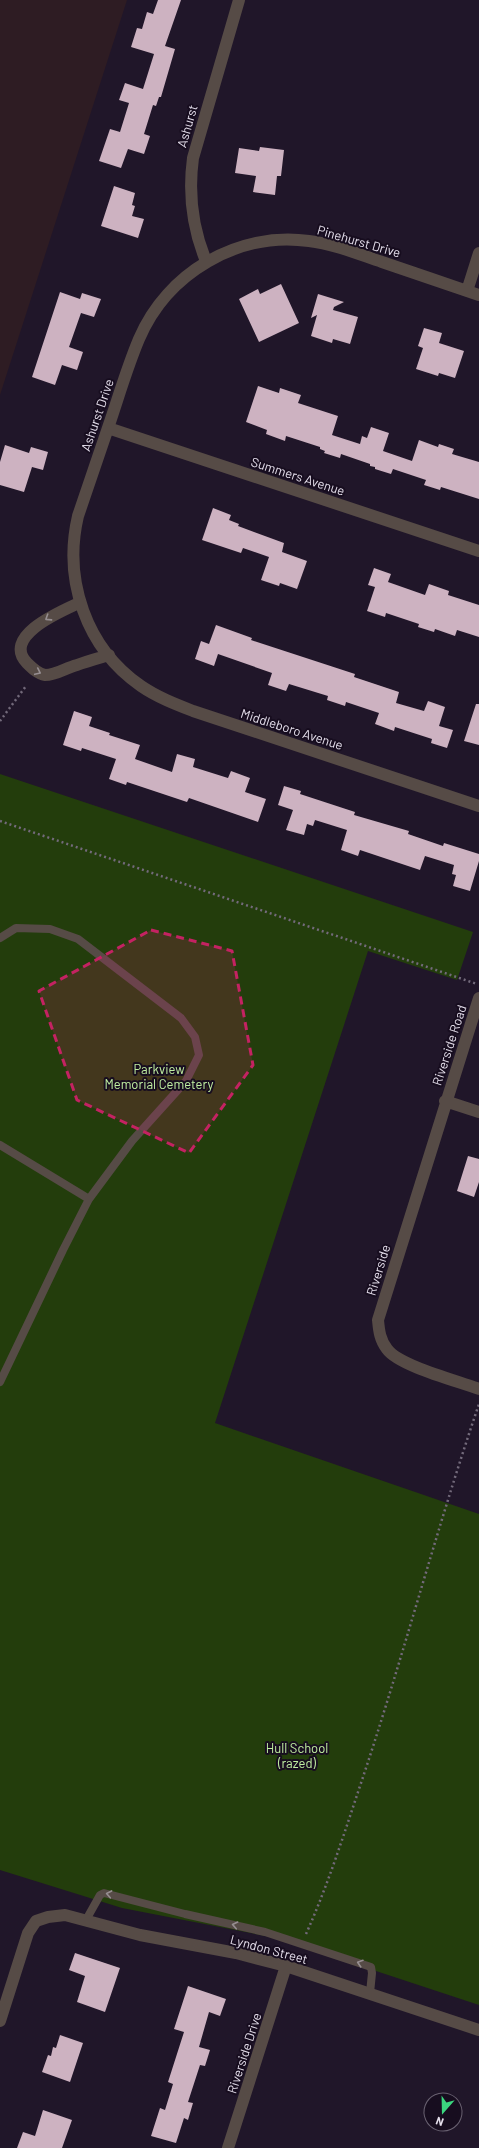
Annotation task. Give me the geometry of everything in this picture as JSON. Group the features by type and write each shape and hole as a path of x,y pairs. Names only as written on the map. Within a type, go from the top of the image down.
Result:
{"street":[{"name":"Ashurst","path":"206,261 197,240 191,211 190,182 193,158 239,0"},
{"name":"Pinehurst Drive","path":"206,261 231,250 254,243 278,240 309,241 339,247 479,295"},
{"path":"467,291 479,253"},
{"name":"Ashurst Drive","path":"96,635 79,603 72,567 74,532 139,338 152,316 177,284 206,261"},
{"name":"Summers Avenue","path":"108,428 479,551"},
{"path":"79,603 52,615 27,634 23,641 21,651 24,660 32,669 42,675 55,674 76,665 110,655"},
{"name":"Middleboro Avenue","path":"96,635 110,655 129,676 164,699 193,711 479,806"},
{"name":"Riverside Road","path":"446,1101 479,998"},
{"path":"446,1101 479,1112"},
{"name":"Riverside","path":"446,1101 380,1312 379,1332 387,1350 400,1361 479,1389"},
{"name":"Lyndon Street","path":"0,2021 28,1933 36,1921 48,1917 65,1915 140,1935 236,1953 286,1966 479,2030"},
{"name":"Riverside Drive","path":"228,2148 286,1966"}],"lane":[{"path":"0,938 16,928 50,929 78,939 181,1018 195,1037 199,1055 186,1081 132,1141 89,1199 0,1382"},
{"path":"0,1145 89,1199"},
{"path":"86,1920 100,1895 104,1893 185,1914 265,1932 371,1967 372,1973 370,1993"}],"path":[{"path":"0,721 26,686"},
{"path":"0,821 479,984"},
{"path":"302,1944 327,1885 370,1757 413,1618 428,1561 479,1404"}],"highlighted area":[{"path":"151,930 232,951 253,1065 189,1153 77,1100 39,991"}],"shaded area":[{"path":"0,0 127,0 0,395"}],"green space":[{"path":"0,774 473,932 457,980 368,951 215,1423 479,1514 479,2005 276,1938 122,1908 0,1870"}],"building":[{"path":"158,0 181,0 165,46 175,49 161,97 159,97 156,106 153,105 144,134 150,136 144,154 128,149 121,168 99,161 110,129 120,132 129,103 119,100 125,83 143,89 154,54 131,47 137,28 142,29 147,12 153,14"},
{"path":"260,147 284,150 281,176 277,176 275,195 253,192 256,176 235,173 239,148 259,151"},
{"path":"114,186 135,193 132,205 135,206 132,216 144,219 138,238 101,226"},
{"path":"281,284 299,323 259,342 239,299 258,289 260,294"},
{"path":"60,292 80,299 82,293 101,299 94,317 81,313 69,347 83,352 77,370 62,365 55,385 32,377"},
{"path":"318,294 344,302 334,307 333,310 358,317 350,344 333,339 332,343 311,336 317,315 311,318"},
{"path":"424,328 442,333 439,343 464,351 455,378 439,373 438,376 416,369 423,348 418,346"},
{"path":"258,386 279,393 280,388 301,395 298,403 338,416 332,435 360,444 362,436 367,438 371,427 389,433 383,451 412,461 419,440 438,447 439,444 454,449 452,454 479,462 479,499 441,487 440,490 424,485 426,480 393,469 391,474 375,469 375,467 370,466 370,464 341,454 340,458 324,453 325,451 320,449 320,447 286,436 285,441 266,434 267,430 246,422"},
{"path":"5,445 29,453 31,447 48,452 43,470 32,467 24,492 0,485 0,462"},
{"path":"213,508 231,515 229,520 239,524 238,526 284,543 282,552 307,561 297,589 280,583 279,586 261,580 269,557 243,548 241,553 202,540"},
{"path":"374,568 391,574 388,582 425,595 429,584 449,591 448,595 479,605 479,637 457,630 455,636 435,629 434,632 418,627 419,624 386,613 385,617 367,611 375,587 368,585"},
{"path":"216,625 252,638 251,640 355,674 354,677 399,692 396,703 424,711 428,701 445,707 439,726 453,730 447,748 431,743 432,739 395,727 394,731 375,724 379,713 346,702 345,706 327,700 328,696 289,684 286,691 268,685 272,673 218,654 214,666 195,659 201,641 209,644"},
{"path":"476,704 479,704 479,745 464,741"},
{"path":"74,711 92,717 89,726 110,733 109,735 140,745 135,759 172,772 177,754 195,759 193,767 228,778 231,771 250,778 245,792 266,799 258,822 189,798 187,802 127,782 126,785 109,779 116,759 82,748 81,751 63,745"},
{"path":"284,786 301,791 300,794 355,812 354,815 409,831 408,834 443,846 444,843 479,854 479,861 470,891 453,886 456,875 452,874 454,865 425,856 420,870 360,850 358,856 341,850 347,830 315,820 313,826 307,824 304,835 286,830 293,810 278,805"},
{"path":"468,1156 479,1159 479,1182 474,1197 457,1191"},
{"path":"75,1953 120,1968 105,2012 77,2002 85,1976 69,1970"},
{"path":"188,1986 226,1999 220,2016 209,2012 199,2047 210,2050 205,2066 200,2065 188,2102 193,2103 188,2120 184,2118 176,2143 151,2136 160,2108 165,2110 173,2084 168,2082 184,2032 174,2029"},
{"path":"60,2035 83,2043 70,2082 42,2072 48,2055 51,2056 53,2047 56,2048"},
{"path":"43,2110 72,2120 62,2148 17,2148 23,2132 35,2136"}],"park label":[{"name":"Parkview Memorial Cemetery","path":"159,1076"},
{"name":"Hull School (razed)","path":"297,1756"}]}
